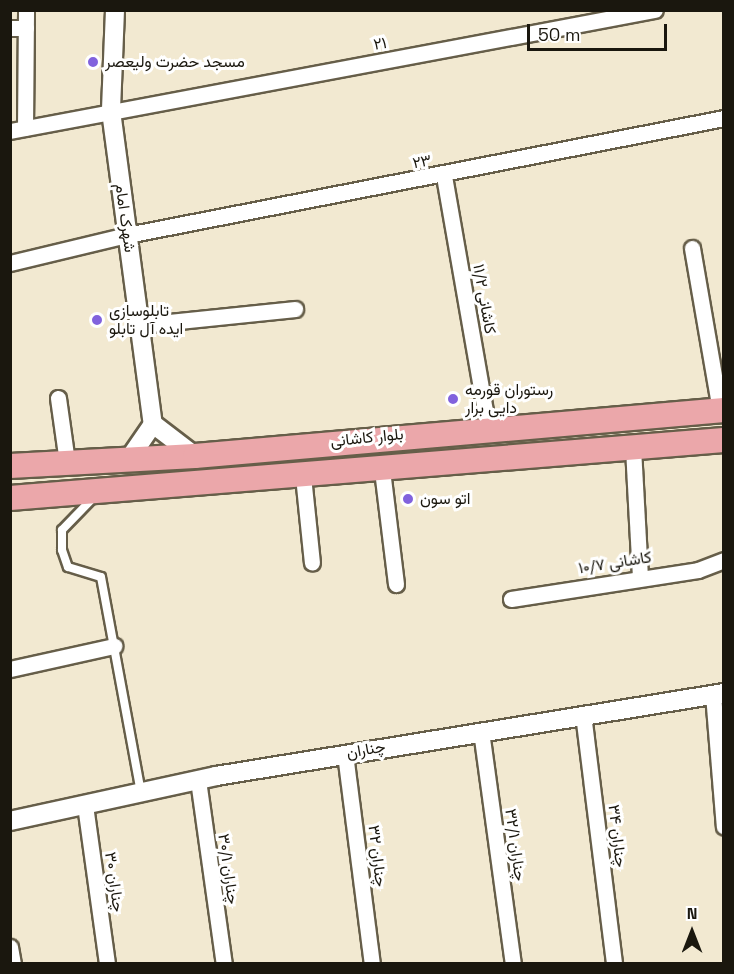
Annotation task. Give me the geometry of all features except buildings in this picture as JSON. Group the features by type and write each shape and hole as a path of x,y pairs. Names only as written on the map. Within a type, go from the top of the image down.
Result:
{"main road":[{"name":"بلوار کاشانی","path":"10,466 195,456 488,428 722,410"},
{"path":"632,417 633,447"},
{"name":"بلوار کاشانی","path":"10,498 382,470 723,440"}],"street":[{"path":"18,129 18,28 26,10"},
{"name":"۲۱","path":"18,129 655,10"},
{"name":"شهرک امام","path":"119,11 111,111 153,424"},
{"name":"۲۳","path":"10,263 127,236 444,176 723,118"},
{"name":"۱۱/۲ کاشانی","path":"444,176 488,428"},
{"path":"692,248 722,410"},
{"path":"140,325 295,309"},
{"path":"58,398 67,462"},
{"path":"129,459 153,424 195,456"},
{"path":"633,447 640,577"},
{"path":"382,470 396,584"},
{"path":"303,476 312,563"},
{"name":"۱۰/۷ کاشانی","path":"511,599 640,577 698,570 723,560"},
{"path":"10,669 114,646"},
{"path":"718,694 723,827"},
{"name":"چناران","path":"10,821 198,780 583,714 718,694"},
{"name":"چناران ۳۴","path":"583,714 614,963"},
{"name":"چناران ۳۲/۱","path":"481,731 513,963"},
{"name":"چناران ۳۲","path":"345,754 372,963"},
{"name":"چناران ۳۰/۱","path":"198,780 224,963"},
{"name":"چناران ۳۰","path":"85,805 107,963"},
{"path":"10,947 13,963"}],"lane":[{"path":"101,490 62,530 62,549 68,567 101,577 141,792"}],"place":[{"name":"مسجد حضرت ولیعصر","path":"93,62"},
{"name":"تابلوسازی ایده آل تابلو","path":"97,320"},
{"name":"رستوران قورمه دایی برار","path":"453,399"},
{"name":"اتو سون","path":"408,499"}]}
